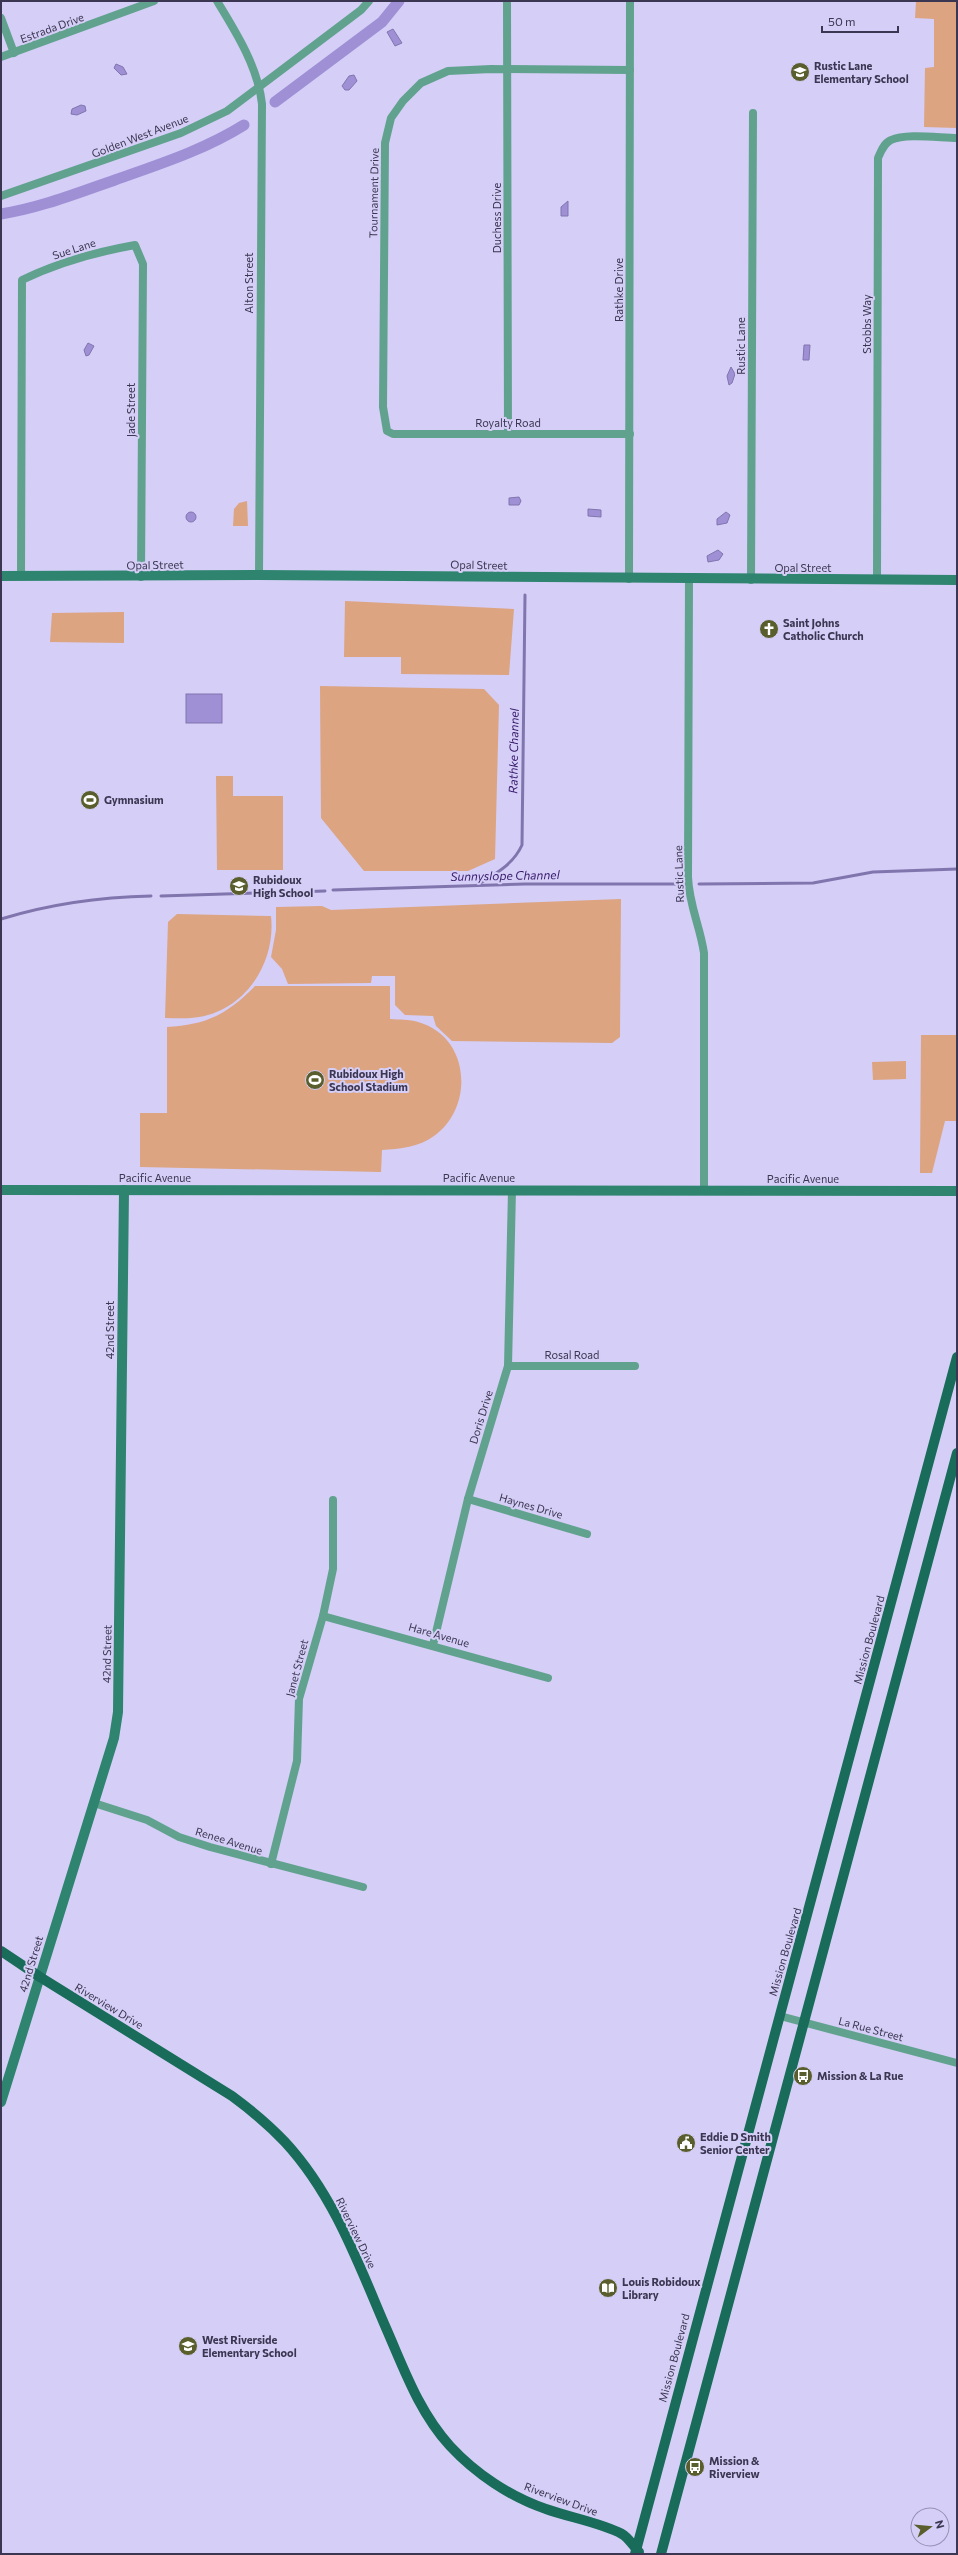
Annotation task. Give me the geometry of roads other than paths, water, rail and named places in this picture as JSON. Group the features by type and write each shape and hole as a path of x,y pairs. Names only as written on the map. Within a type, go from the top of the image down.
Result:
{"main road":[{"name":"Mission Boulevard","path":"637,2552 744,2140 780,2016 957,1357"},
{"path":"661,2554 957,1453"},
{"name":"Riverview Drive","path":"1,1951 40,1977 232,2096 286,2143 321,2190 344,2231 413,2391 431,2421 450,2446 477,2471 512,2494 544,2508 623,2534 637,2552"}],"street":[{"name":"Estrada Drive","path":"1,57 154,1"},
{"name":"Alton Street","path":"216,1 249,59 260,88 262,104 259,575"},
{"name":"Golden West Avenue","path":"1,196 181,134 227,111 260,88 361,10 369,1"},
{"name":"Duchess Drive","path":"507,1 508,434"},
{"name":"Rathke Drive","path":"630,1 630,579"},
{"path":"1,18 14,53"},
{"name":"Tournament Drive","path":"388,431 383,407 385,143 391,118 403,100 421,83 435,76 464,69 630,70"},
{"name":"Rustic Lane","path":"751,580 753,113"},
{"name":"Stobbs Way","path":"877,580 878,158 882,148 890,140 905,137 957,138"},
{"name":"Sue Lane","path":"21,576 22,280 40,271 105,250 135,245"},
{"name":"Jade Street","path":"135,245 143,264 141,577"},
{"name":"Royalty Road","path":"388,431 393,434 630,434"},
{"name":"Opal Street","path":"1,576 141,577 259,575 751,580 957,580"},
{"name":"Rustic Lane","path":"689,579 688,877 692,911 701,933 704,953 704,1191"},
{"name":"Pacific Avenue","path":"1,1190 957,1191"},
{"name":"42nd Street","path":"1,2102 114,1738 118,1712 124,1190"},
{"name":"Doris Drive","path":"433,1645 468,1499 508,1366 512,1190"},
{"name":"Rosal Road","path":"508,1366 635,1366"},
{"name":"Haynes Drive","path":"468,1499 588,1534"},
{"name":"Janet Street","path":"271,1864 297,1761 299,1699 323,1616 333,1569 333,1500"},
{"name":"Hare Avenue","path":"323,1616 433,1645 548,1678"},
{"name":"Renee Avenue","path":"94,1803 147,1820 179,1836 271,1864 362,1887"},
{"name":"La Rue Street","path":"780,2016 957,2063"}],"waterway":[{"path":"275,102 382,22 399,1"},
{"path":"1,214 58,200 165,162 213,142 244,125"},
{"name":"Rathke Channel","path":"477,885 509,864 522,845 525,595"},
{"name":"Sunnyslope Channel","path":"699,884 813,883 873,872 957,869"},
{"name":"Sunnyslope Channel","path":"333,890 525,884 677,884"},
{"name":"Sunnyslope Channel","path":"161,896 325,891"},
{"name":"Sunnyslope Channel","path":"1,919 38,909 75,902 151,896"}],"place":[{"name":"Rustic Lane Elementary School","path":"800,72"},
{"name":"Saint Johns Catholic Church","path":"769,629"},
{"name":"Gymnasium","path":"90,800"},
{"name":"Rubidoux High School","path":"239,886"},
{"name":"Rubidoux High School Stadium","path":"315,1080"},
{"name":"Mission & La Rue","path":"803,2076"},
{"name":"Eddie D Smith Senior Center","path":"686,2143"},
{"name":"Louis Robidoux Library","path":"608,2288"},
{"name":"West Riverside Elementary School","path":"188,2346"},
{"name":"Mission & Riverview","path":"695,2467"}]}
